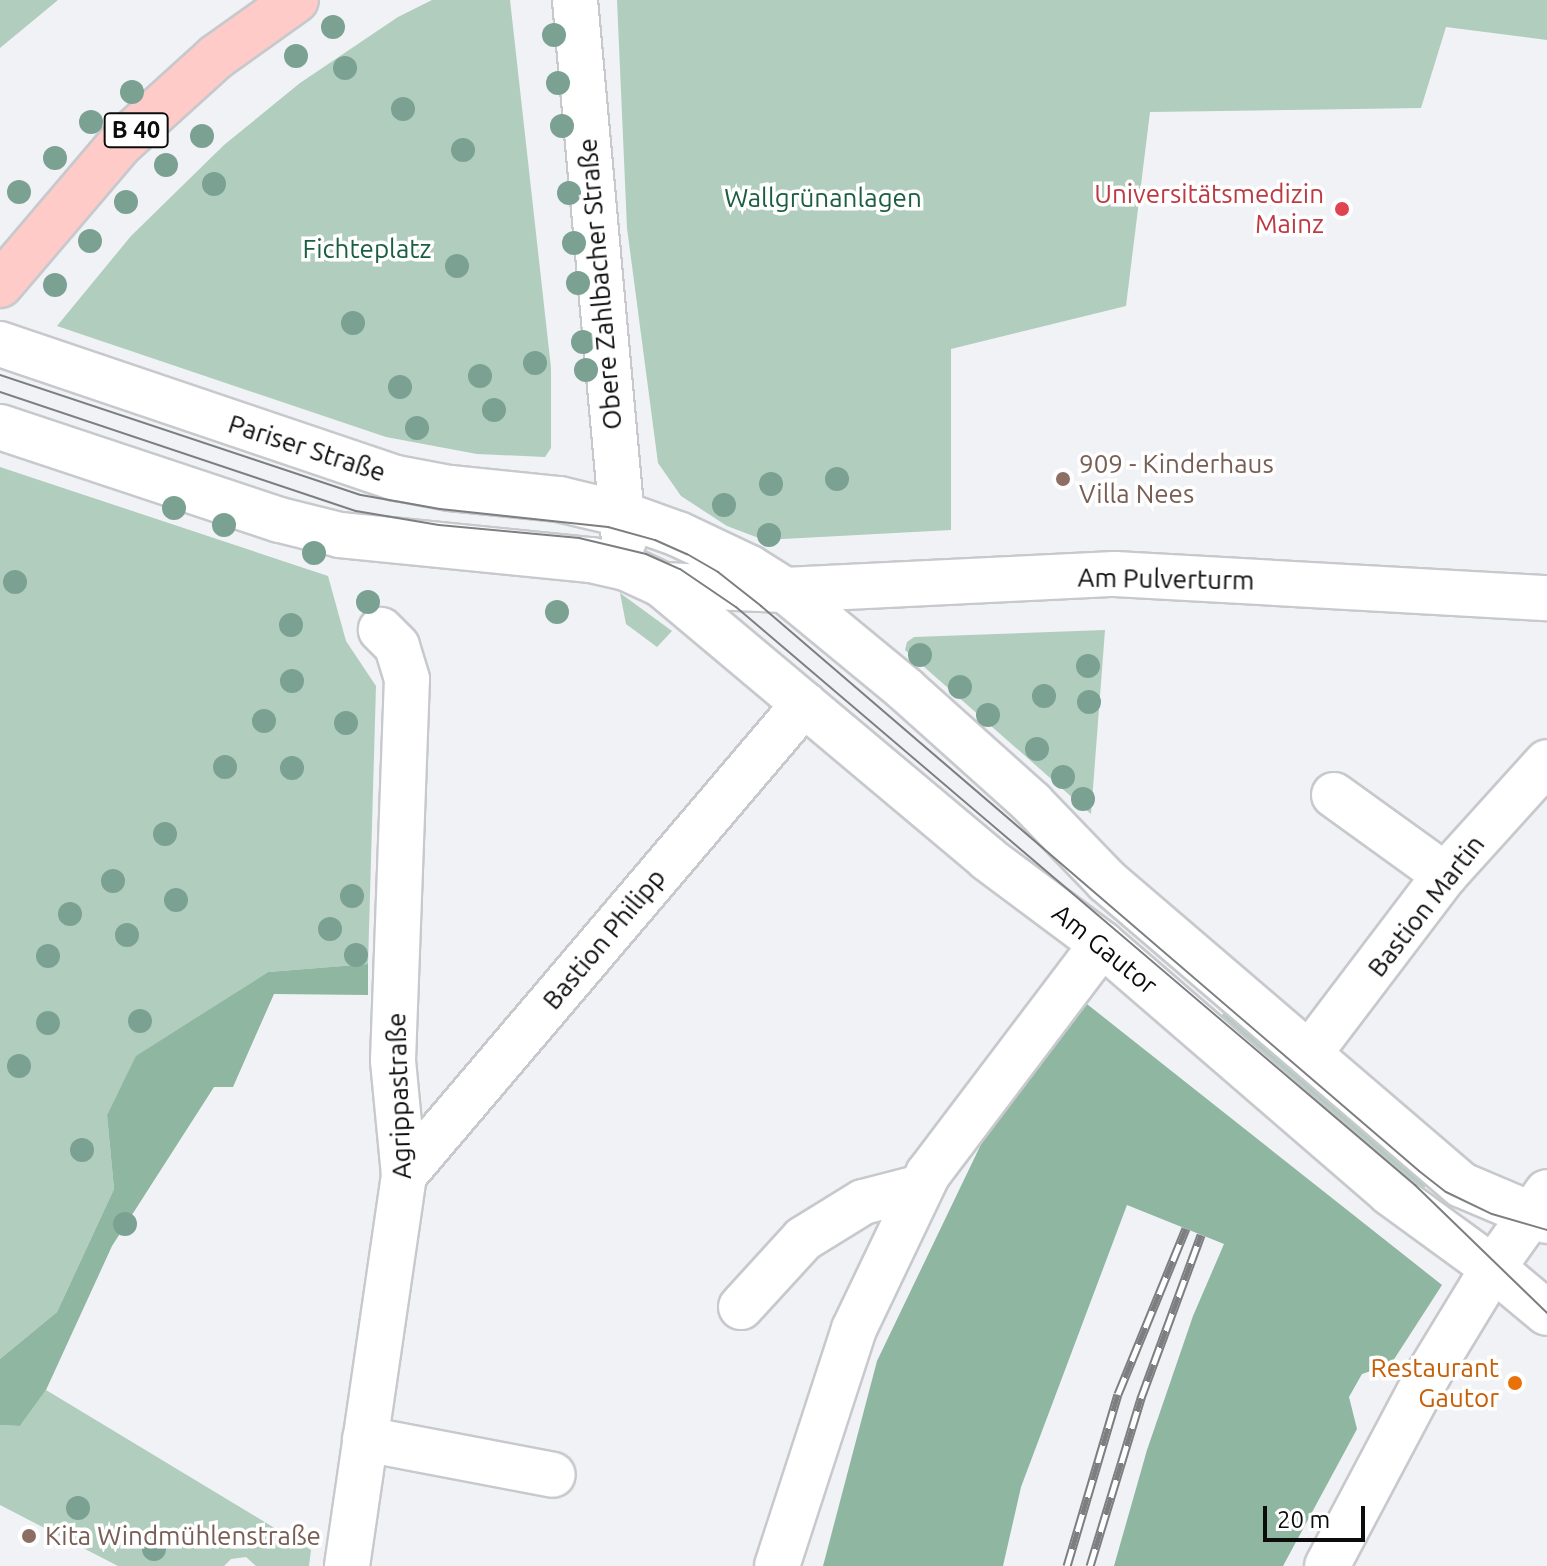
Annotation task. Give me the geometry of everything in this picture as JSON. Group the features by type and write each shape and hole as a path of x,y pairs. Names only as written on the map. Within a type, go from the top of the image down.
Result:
{"main road":[{"name":"B 40","path":"0,285 119,145 216,57 296,0"}],"street":[{"name":"Obere Zahlbacher Straße","path":"575,0 622,514 644,577"},
{"name":"Pariser Straße","path":"0,344 397,478 450,488 559,499 622,514"},
{"path":"0,427 280,520 340,535 549,555 644,577 785,590"},
{"name":"Am Gautor","path":"622,514 678,534 750,568 785,590 905,689 1032,803 1107,881 1462,1185 1541,1209"},
{"name":"Am Pulverturm","path":"785,590 1115,574 1547,598"},
{"name":"Am Gautor","path":"644,577 804,704 988,859 1102,944 1390,1193 1493,1268 1547,1313"},
{"name":"Agrippastraße","path":"347,1566 404,1175 393,1060 407,679 397,646 381,630"},
{"name":"Bastion Philipp","path":"404,1175 804,704"},
{"name":"Bastion Martin","path":"1309,1054 1445,875 1547,762"},
{"path":"1334,795 1445,875"},
{"path":"777,1566 854,1329 921,1187 1102,944"},
{"path":"741,1307 803,1239 863,1202 921,1187"},
{"path":"1327,1566 1428,1375 1493,1268 1541,1209"},
{"path":"365,1439 553,1475"}],"green space":[{"path":"0,0 58,0 0,48"},
{"name":"Fichteplatz","path":"432,0 510,0 551,368 551,448 545,457 477,454 386,437 57,326 131,236 224,145 300,83 398,17"},
{"name":"Wallgrünanlagen","path":"617,0 1547,0 1547,40 1446,27 1421,108 1150,112 1126,306 951,349 951,530 764,540 727,526 681,496 658,463 627,228"},
{"path":"0,467 328,576 346,641 376,686 368,964 268,972 137,1056 107,1115 114,1189 57,1312 0,1359"},
{"path":"620,593 672,631 657,647 626,624"},
{"path":"1105,630 1091,814 905,650 907,642 914,637"},
{"path":"368,964 368,995 274,994 233,1087 214,1087 112,1246 46,1390 20,1426 0,1425 0,1359 57,1312 114,1189 107,1115 136,1056 268,972"},
{"path":"1073,993 1442,1285 1391,1364 1362,1374 1349,1397 1357,1429 1283,1566 1114,1566 1147,1450 1193,1316 1224,1244 1127,1205 1021,1487 1003,1566 823,1566 877,1361 1020,1063"},
{"path":"1232,1003 1436,1174 1416,1198 1212,1027"},
{"path":"46,1390 311,1550 309,1566 256,1566 246,1557 231,1559 224,1566 118,1566 0,1505 0,1425 20,1426"}],"tram line":[{"path":"0,375 361,495 440,509 608,527 655,540 687,554 718,572 761,606 1419,1171 1446,1192 1492,1214 1547,1230"},
{"path":"0,392 356,511 439,525 579,538 646,554 680,569 736,607 1415,1185 1547,1313"}],"railway":[{"path":"1067,1566 1118,1394 1186,1228"},
{"path":"1090,1566 1141,1398 1201,1235"}],"place":[{"name":"Universitätsmedizin Mainz","path":"1342,209"},
{"name":"909 - Kinderhaus Villa Nees","path":"1063,479"},
{"name":"Restaurant Gautor","path":"1515,1383"},
{"name":"Kita Windmühlenstraße","path":"29,1536"}]}
